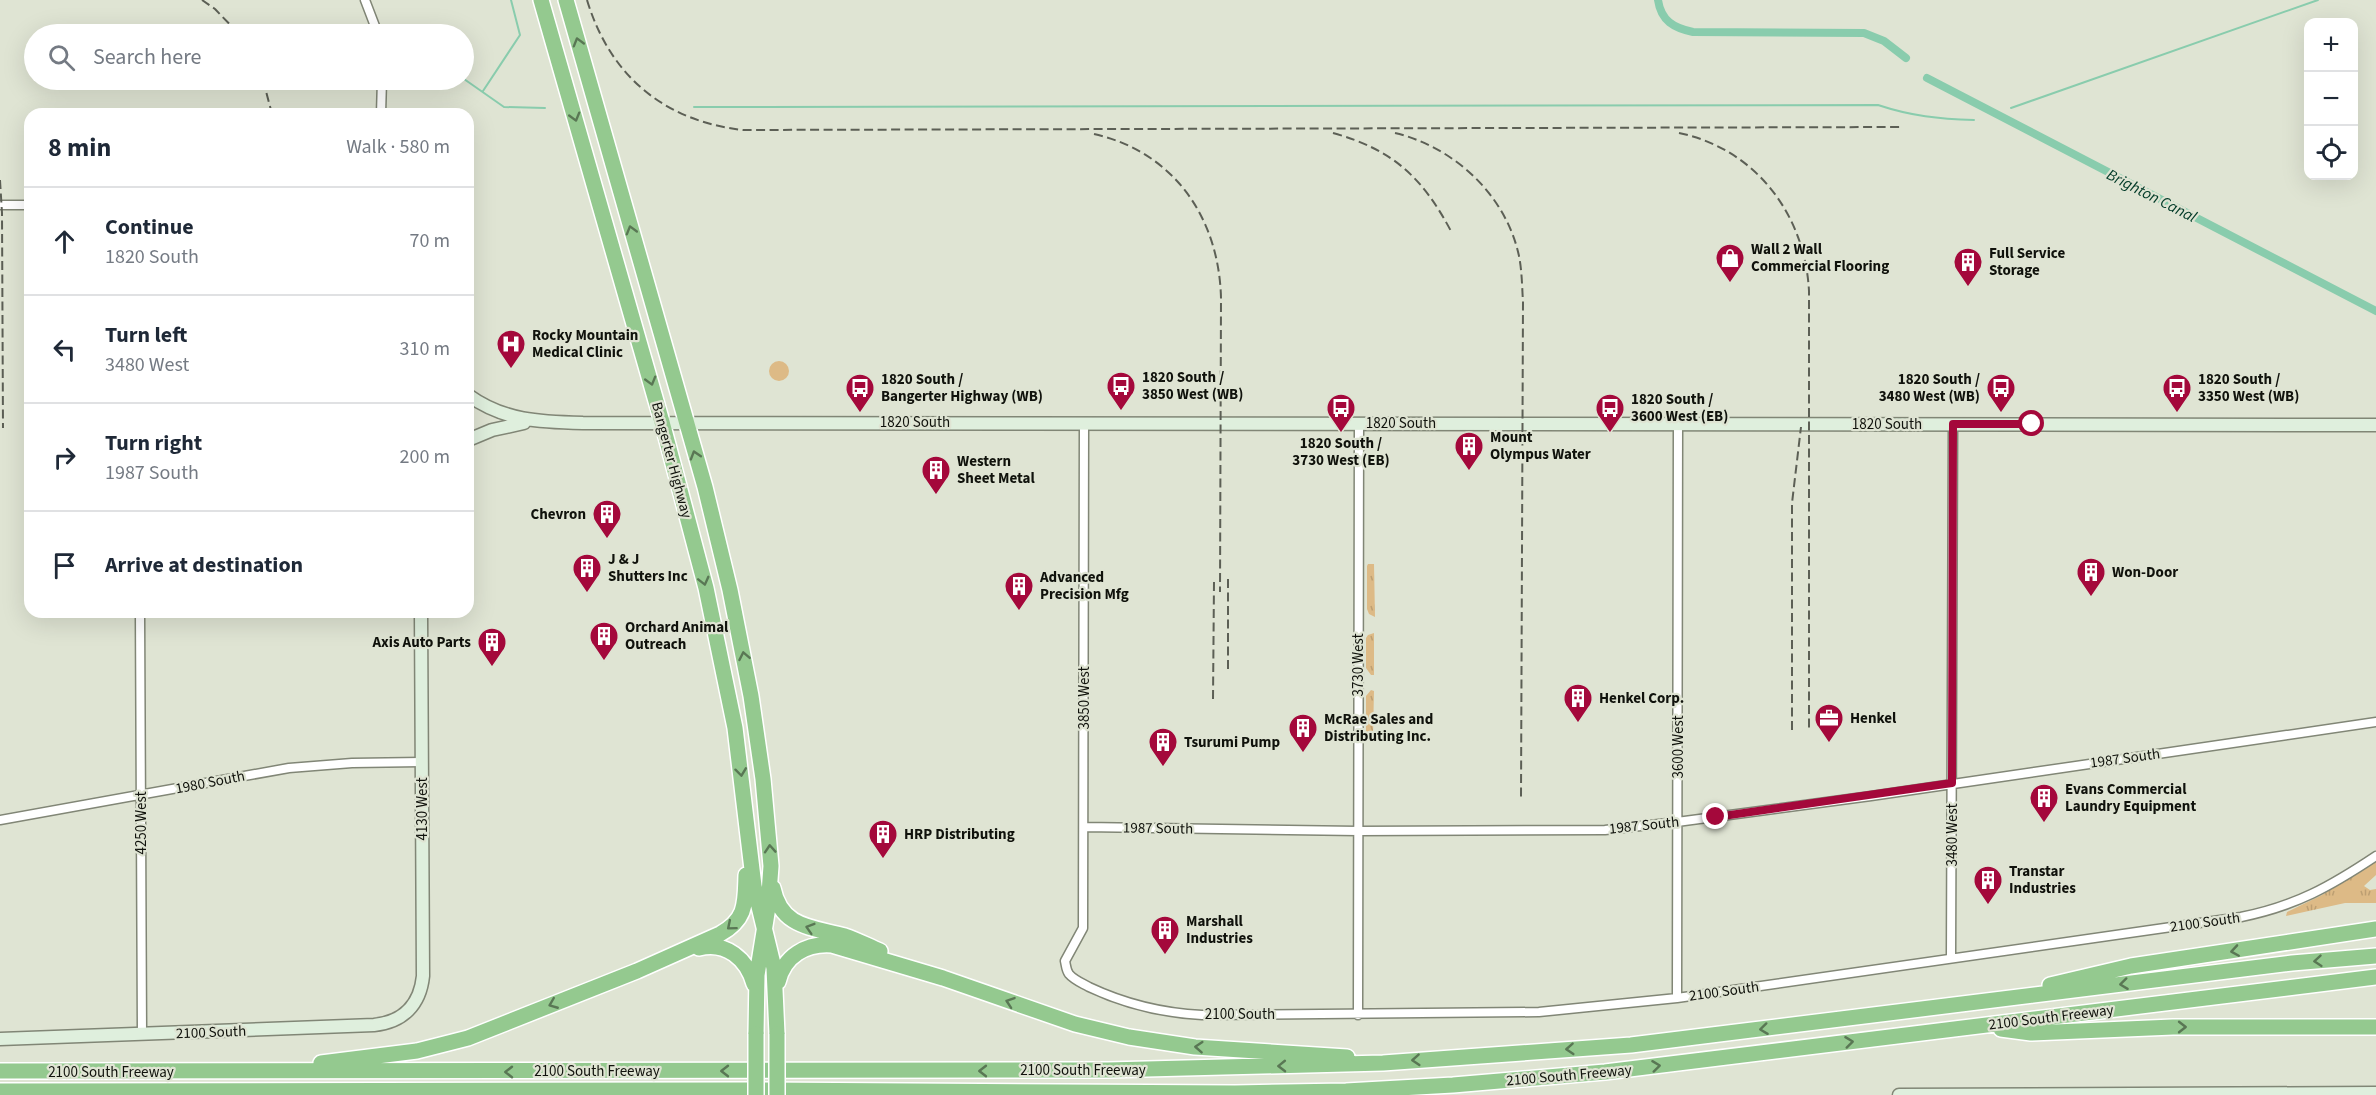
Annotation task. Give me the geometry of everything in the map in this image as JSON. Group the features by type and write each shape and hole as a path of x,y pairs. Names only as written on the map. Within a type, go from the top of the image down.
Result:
{"highway":[{"name":"Bangerter Highway","path":"541,0 662,422 719,646 735,728 754,886 772,956 777,990 777,1095"},
{"name":"Bangerter Highway","path":"566,0 722,553 749,685 764,779 771,879 756,990 756,1095"},
{"path":"638,971 720,934 736,923 745,903 747,830"},
{"path":"771,879 778,903 786,915 797,923 856,940 943,978"},
{"path":"1843,1020 2015,993 2131,966 2376,929"},
{"path":"777,990 780,974 787,962 800,951 817,945 837,946 943,978 1075,1024 1128,1037 1195,1047 1328,1054 1383,1063"},
{"path":"60,1072 292,1065 366,1059 417,1051 468,1038 700,948 716,946 732,952 744,962 751,973 756,990"},
{"name":"2100 South Freeway","path":"0,1071 1108,1070 1383,1063 1631,1045 2292,963 2376,956"},
{"name":"2100 South Freeway","path":"0,1091 771,1090 1235,1093 1346,1091 1453,1085 1605,1072 2376,977"},
{"path":"1977,1026 2031,1033 2173,1027 2376,1027"},
{"path":"94,1091 114,1095"},
{"path":"1317,1095 1346,1091"}],"street":[{"path":"365,0 374,24"},
{"path":"381,108 382,90"},
{"path":"0,205 24,205"},
{"name":"1820 South","path":"474,400 498,412 532,421 2376,425"},
{"path":"474,438 492,430 532,421"},
{"name":"3850 West","path":"1066,968 1065,961 1083,928 1084,423"},
{"name":"3730 West","path":"1358,1015 1359,423"},
{"name":"3600 West","path":"1677,998 1678,424"},
{"name":"3480 West","path":"1951,957 1953,424"},
{"name":"4250 West","path":"140,618 142,1034"},
{"name":"4130 West","path":"415,1005 423,976 421,618"},
{"name":"1987 South","path":"1084,827 1358,831 1605,830 1677,822 2376,722"},
{"name":"1980 South","path":"0,820 289,768 352,763 422,762"},
{"name":"2100 South","path":"1066,968 1075,980 1138,1006 1202,1015 1539,1012 1677,998 2241,917 2275,910 2311,896 2376,856"},
{"name":"2100 South","path":"0,1039 374,1025 397,1020 415,1005"},
{"path":"1899,1095 2376,1093"}],"green space":[{"path":"779,361 786,364 789,371 786,378 779,381 772,378 769,371 772,364"},
{"path":"1368,564 1374,564 1375,617 1369,614 1367,609"},
{"path":"1374,633 1374,675 1371,675 1366,668 1366,638"},
{"path":"1371,690 1374,691 1373,736 1366,732 1366,696"},
{"path":"2376,860 2376,875 2364,886 2370,890 2376,889 2376,903 2345,903 2286,916 2287,912 2322,895"}],"waterway":[{"path":"483,91 520,35 511,0"},
{"name":"Brighton Canal","path":"1658,0 1665,18 1674,26 1693,32 1864,33 1884,41 1906,58"},
{"path":"2011,108 2318,0"},
{"name":"Brighton Canal","path":"1927,78 2376,311"},
{"path":"474,86 504,107 545,108"},
{"path":"694,107 1878,105 1925,116 1974,120"}],"railway":[{"path":"202,0 229,24"},
{"path":"587,0 597,27 610,51 644,90 665,105 689,117 743,130 1900,127"},
{"path":"266,90 270,108"},
{"path":"1333,133 1373,148 1404,169 1430,197 1452,233"},
{"path":"1395,133 1437,150 1457,162 1474,177 1490,194 1502,213 1519,256 1523,302 1521,798"},
{"path":"1679,133 1707,141 1731,154 1753,170 1786,212 1798,237 1805,263 1809,291 1809,730"},
{"path":"1094,134 1122,143 1147,156 1169,173 1187,193 1212,241 1221,298 1220,592"},
{"path":"0,180 3,428"},
{"path":"1792,730 1792,503 1801,427"},
{"path":"1228,579 1228,669"},
{"path":"1213,699 1214,582"}],"place":[{"name":"Wall 2 Wall Commercial Flooring","path":"1730,284"},
{"name":"Full Service Storage","path":"1968,288"},
{"name":"Rocky Mountain Medical Clinic","path":"511,370"},
{"name":"1820 South / 3850 West (WB)","path":"1121,412"},
{"name":"1820 South / Bangerter Highway (WB)","path":"860,414"},
{"name":"1820 South / 3480 West (WB)","path":"2001,414"},
{"name":"1820 South / 3350 West (WB)","path":"2177,414"},
{"name":"1820 South / 3730 West (EB)","path":"1341,434"},
{"name":"1820 South / 3600 West (EB)","path":"1610,434"},
{"name":"Mount Olympus Water","path":"1469,472"},
{"name":"Western Sheet Metal","path":"936,496"},
{"name":"Chevron","path":"607,540"},
{"name":"J & J Shutters Inc","path":"587,594"},
{"name":"Won-Door","path":"2091,598"},
{"name":"Advanced Precision Mfg","path":"1019,612"},
{"name":"Orchard Animal Outreach","path":"604,662"},
{"name":"Axis Auto Parts","path":"492,668"},
{"name":"Henkel Corp.","path":"1578,724"},
{"name":"Henkel","path":"1829,744"},
{"name":"McRae Sales and Distributing Inc.","path":"1303,754"},
{"name":"Tsurumi Pump","path":"1163,768"},
{"name":"Evans Commercial Laundry Equipment","path":"2044,824"},
{"name":"HRP Distributing","path":"883,860"},
{"name":"Transtar Industries","path":"1988,906"},
{"name":"Marshall Industries","path":"1165,956"}],"route":[{"path":"1716,817 1952,783 1953,424 2032,424"}]}
